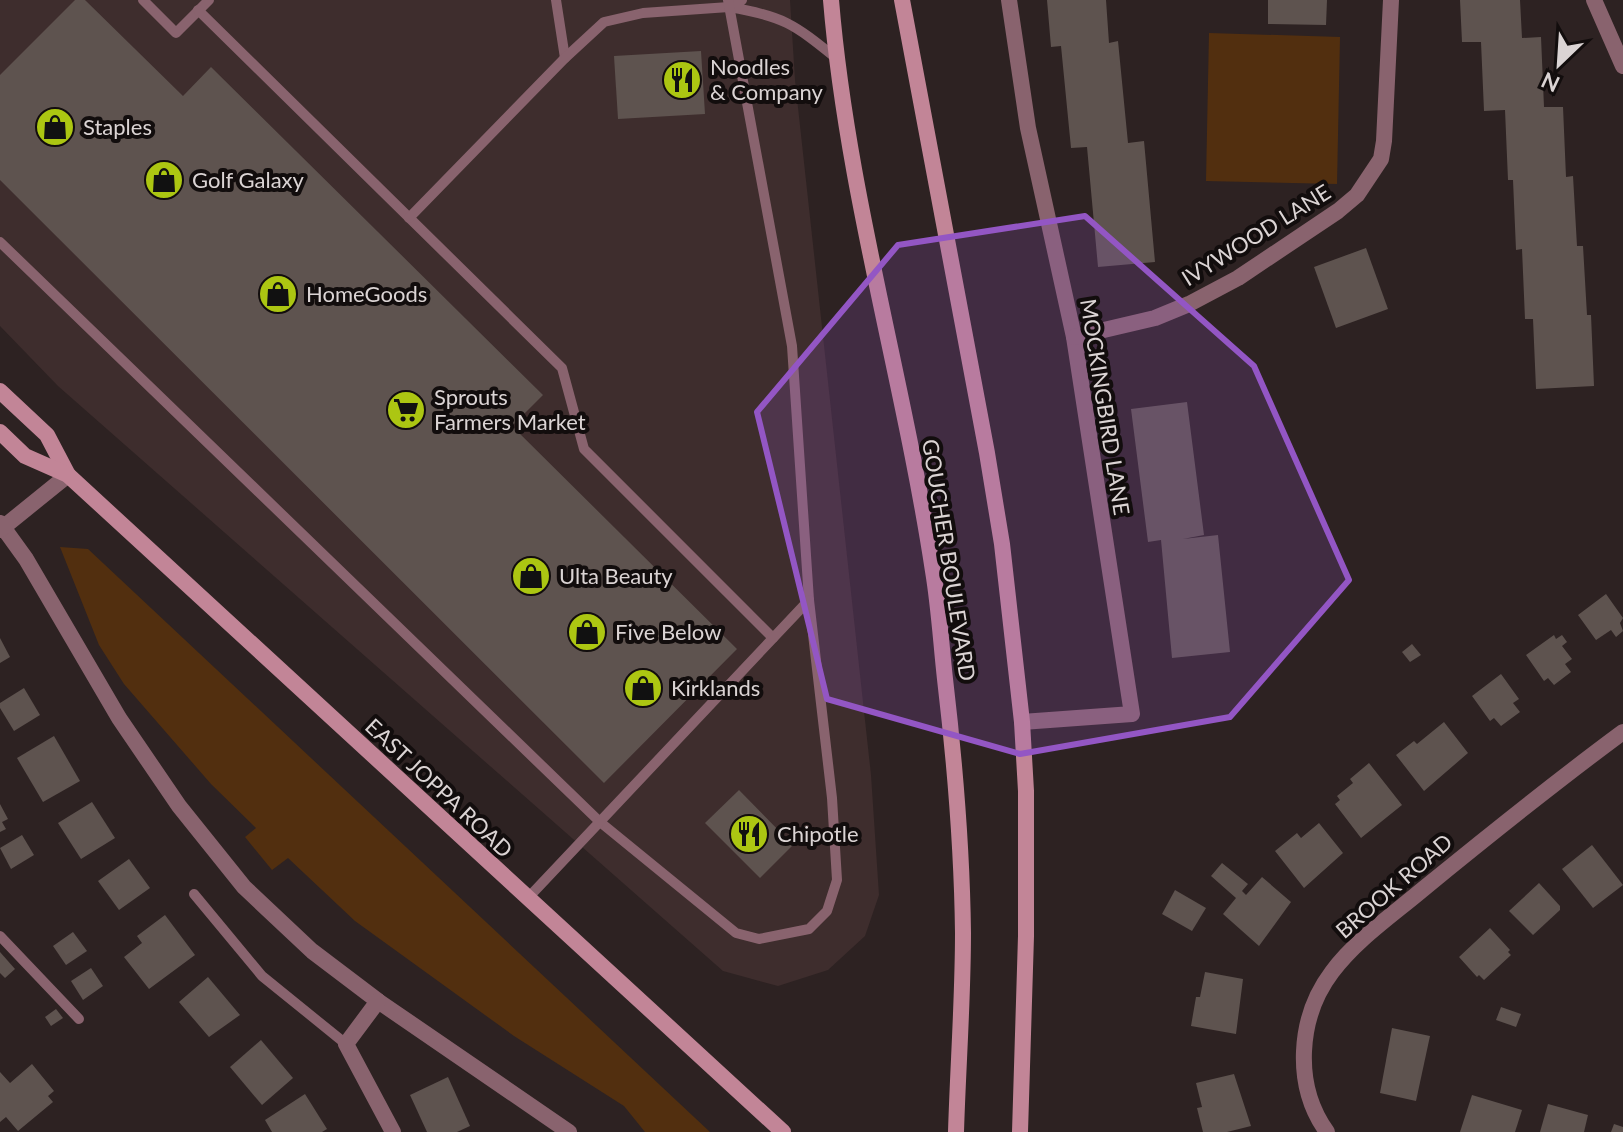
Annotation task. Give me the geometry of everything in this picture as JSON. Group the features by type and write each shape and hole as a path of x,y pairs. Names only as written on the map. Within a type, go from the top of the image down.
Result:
{"main road":[{"name":"GOUCHER BOULEVARD","path":"831,0 836,58 861,208 898,379 935,588 961,841 963,935 953,1127"},
{"path":"902,0 990,468 1002,544 1022,722 1026,791 1026,936 1020,1132"},
{"name":"EAST JOPPA ROAD","path":"0,391 47,435 68,475"},
{"name":"EAST JOPPA ROAD","path":"0,432 25,456 68,475 783,1132"}],"street":[{"name":"MOCKINGBIRD LANE","path":"1009,0 1028,128 1074,337 1132,714 1022,722"},
{"name":"IVYWOOD LANE","path":"1074,337 1155,318 1189,304 1238,278 1357,195 1381,159 1391,0"},
{"path":"1594,0 1623,66"},
{"path":"68,475 1,527 26,559 119,718 179,806 220,858 280,924 312,951 378,1001 569,1132"},
{"name":"BROOK ROAD","path":"1327,1132 1311,1100 1303,1049 1317,999 1331,972 1361,941 1523,807 1623,732"},
{"path":"378,1001 346,1044 393,1132"}],"lane":[{"path":"143,0 176,33 209,0"},
{"path":"556,0 565,58"},
{"path":"409,218 604,22 643,13 742,0"},
{"path":"729,3 768,13 797,26 836,58"},
{"path":"0,242 600,822 736,933 759,939 809,929 827,911 837,880 832,798 809,600 792,346 729,3"},
{"path":"198,10 562,368 584,449 773,638"},
{"path":"527,899 809,600"},
{"path":"194,894 262,976 346,1044"},
{"path":"0,936 79,1019"}],"highlighted area":[{"path":"1085,216 1254,366 1349,580 1230,717 1020,754 827,699 757,412 898,245"}],"shaded area":[{"path":"0,0 790,0 795,80 871,775 879,895 865,936 828,970 778,986 723,971 58,386 0,326"},
{"path":"1209,33 1340,37 1337,184 1206,181"},
{"path":"60,547 88,549 710,1132 645,1132 624,1106 514,1036 355,921 288,858 272,870 245,837 256,828 211,784 124,684 99,645"}],"building":[{"path":"75,0 85,0 183,96 211,67 543,395 512,426 737,649 604,783 0,180 0,75"},
{"path":"1047,0 1106,0 1109,43 1118,41 1128,143 1144,141 1155,262 1098,267 1087,147 1071,148 1061,46 1051,47"},
{"path":"1268,0 1327,0 1326,25 1268,24"},
{"path":"1460,0 1520,0 1522,38 1541,37 1544,107 1563,107 1566,177 1573,176 1577,246 1583,246 1587,315 1591,315 1594,386 1536,389 1533,319 1525,319 1522,249 1516,250 1513,180 1508,180 1505,110 1484,111 1481,42 1462,42"},
{"path":"701,51 705,114 618,119 614,56"},
{"path":"1366,248 1388,309 1336,328 1314,267"},
{"path":"1187,402 1204,535 1183,539 1218,535 1230,652 1172,658 1161,540 1148,542 1131,409"},
{"path":"1606,594 1623,618 1620,623 1623,631 1616,637 1611,630 1596,640 1578,615"},
{"path":"1554,635 1556,639 1562,635 1567,642 1562,646 1572,659 1565,664 1571,672 1554,685 1548,678 1544,681 1526,655"},
{"path":"0,638 10,657 0,663"},
{"path":"1412,644 1421,655 1410,662 1402,652"},
{"path":"1501,674 1519,699 1513,703 1520,712 1501,726 1494,718 1490,721 1472,696"},
{"path":"24,688 40,715 14,731 0,703"},
{"path":"1444,722 1468,753 1424,791 1396,755 1414,741 1417,744"},
{"path":"54,736 80,781 43,802 17,758"},
{"path":"1369,763 1402,805 1361,838 1335,804 1340,800 1337,796 1353,783 1350,779"},
{"name":"Chipotle","path":"739,790 793,845 760,878 705,823"},
{"path":"92,802 115,838 81,859 58,823"},
{"path":"0,804 8,819 2,822 6,829 0,832"},
{"path":"1319,823 1343,853 1304,888 1275,851 1297,833 1301,838"},
{"path":"22,835 34,855 11,869 0,848"},
{"path":"1592,845 1623,885 1593,908 1562,869"},
{"path":"129,859 150,888 119,910 98,881"},
{"path":"1222,863 1248,884 1242,891 1246,895 1262,877 1291,902 1259,946 1223,914 1236,898 1211,876"},
{"path":"1539,883 1560,906 1560,910 1533,935 1509,911"},
{"path":"1175,890 1206,908 1192,931 1162,914"},
{"path":"165,915 195,955 149,989 124,957 142,943 137,936"},
{"path":"1490,928 1511,955 1484,980 1479,975 1477,977 1459,957"},
{"path":"73,932 87,951 66,965 53,946"},
{"path":"0,952 15,969 5,978 0,973"},
{"path":"91,968 103,986 83,1000 71,981"},
{"path":"1205,972 1243,979 1236,1034 1191,1026 1196,997 1200,997"},
{"path":"208,977 240,1015 209,1037 179,1002"},
{"path":"1501,1007 1521,1014 1516,1027 1496,1020"},
{"path":"56,1009 63,1018 51,1026 45,1017"},
{"path":"1392,1028 1430,1036 1416,1101 1380,1093"},
{"path":"261,1040 293,1078 262,1105 230,1067"},
{"path":"32,1064 54,1091 48,1096 53,1102 18,1131 6,1117 0,1122 0,1072 10,1083"},
{"path":"1234,1074 1251,1126 1227,1132 1203,1132 1197,1108 1202,1107 1196,1083"},
{"path":"448,1077 470,1126 457,1132 427,1132 410,1095"},
{"path":"305,1094 327,1129 322,1132 272,1132 265,1120"},
{"path":"1472,1095 1522,1110 1515,1132 1460,1132"},
{"path":"1548,1104 1588,1115 1584,1132 1540,1132"},
{"path":"1614,1124 1623,1127 1623,1132 1611,1132"}],"place":[{"name":"Noodles & Company","path":"682,80"},
{"name":"Staples","path":"55,127"},
{"name":"Golf Galaxy","path":"164,180"},
{"name":"HomeGoods","path":"278,294"},
{"name":"Sprouts Farmers Market","path":"406,410"},
{"name":"Ulta Beauty","path":"531,576"},
{"name":"Five Below","path":"587,632"},
{"name":"Kirklands","path":"643,688"},
{"name":"Chipotle","path":"749,834"}]}
